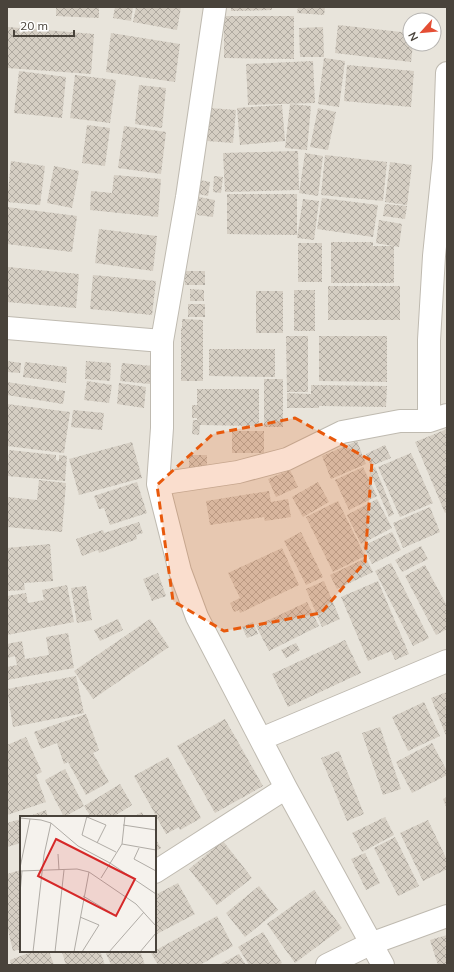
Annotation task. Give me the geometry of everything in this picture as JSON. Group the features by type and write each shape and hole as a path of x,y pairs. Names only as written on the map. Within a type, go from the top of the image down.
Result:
{"street":[{"path":"215,7 187,197 162,341 162,428 158,484 180,571 197,617 286,788 382,965"},
{"path":"158,484 238,472 286,459 342,432 400,420 438,418 429,340 434,256 444,159 447,73"},
{"path":"7,328 162,341"},
{"path":"260,739 447,661"},
{"path":"156,871 286,788"},
{"path":"327,965 370,944 447,916"}],"highlighted area":[{"path":"295,418 372,461 365,562 321,613 224,631 173,601 157,485 213,434"}],"shaded area":[{"path":"7,7 447,7 447,965 7,965"}],"building":[{"path":"56,7 99,7 99,18 56,16"},
{"path":"115,7 133,7 131,21 113,18"},
{"path":"136,7 181,7 177,30 133,22"},
{"path":"231,7 272,7 272,10 231,11"},
{"path":"298,7 325,7 324,15 297,13"},
{"path":"224,16 294,16 294,59 224,58"},
{"path":"338,25 402,32 402,52 412,52 411,62 335,53"},
{"path":"8,27 94,34 91,74 7,68"},
{"path":"323,27 324,57 300,57 299,28"},
{"path":"111,33 180,44 175,82 106,72"},
{"path":"324,58 345,61 339,107 318,104"},
{"path":"313,61 315,103 248,105 246,64"},
{"path":"347,65 414,71 411,107 344,101"},
{"path":"19,71 66,77 62,118 14,113"},
{"path":"75,75 116,80 110,123 70,118"},
{"path":"139,85 166,88 162,128 135,124"},
{"path":"290,104 311,106 307,150 285,148"},
{"path":"282,105 285,141 240,145 237,108"},
{"path":"210,108 236,110 233,143 207,141"},
{"path":"318,108 336,112 328,150 310,147"},
{"path":"87,125 110,128 105,166 82,163"},
{"path":"124,126 166,132 161,174 118,168"},
{"path":"298,151 299,190 225,192 223,153"},
{"path":"305,153 323,156 318,196 299,193"},
{"path":"325,155 387,162 383,201 321,195"},
{"path":"11,161 45,166 40,205 7,202"},
{"path":"390,162 412,165 407,205 385,202"},
{"path":"54,166 79,171 72,208 47,203"},
{"path":"114,175 161,179 158,217 90,210 91,191 112,193"},
{"path":"214,176 223,177 221,193 213,192"},
{"path":"200,180 210,182 208,196 198,194"},
{"path":"227,194 297,194 297,235 227,234"},
{"path":"199,197 215,200 213,217 197,215"},
{"path":"322,198 378,205 373,237 317,229"},
{"path":"303,199 319,201 314,240 297,238"},
{"path":"385,204 407,206 405,219 383,216"},
{"path":"7,207 77,216 72,252 7,244"},
{"path":"379,220 402,224 399,247 376,243"},
{"path":"99,229 157,236 153,271 95,263"},
{"path":"331,242 373,242 373,246 394,246 394,283 331,283"},
{"path":"298,243 322,243 322,282 298,282"},
{"path":"8,267 79,274 76,308 7,302"},
{"path":"185,271 205,271 205,285 185,285"},
{"path":"93,275 156,281 152,315 90,309"},
{"path":"328,286 400,286 400,320 328,320"},
{"path":"190,289 204,290 204,301 190,301"},
{"path":"294,290 315,290 315,331 294,331"},
{"path":"256,291 283,291 283,333 256,333"},
{"path":"188,304 205,304 205,317 188,317"},
{"path":"182,319 203,320 203,381 181,381"},
{"path":"286,336 308,336 308,392 287,392"},
{"path":"319,336 387,336 387,382 319,381"},
{"path":"209,349 275,349 275,377 209,376"},
{"path":"7,361 21,363 20,373 7,372"},
{"path":"86,361 111,363 110,381 85,379"},
{"path":"25,362 67,367 66,383 23,377"},
{"path":"122,363 152,366 150,384 120,381"},
{"path":"264,379 283,379 283,427 264,427"},
{"path":"87,381 112,385 109,403 84,400"},
{"path":"7,382 65,391 63,404 7,395"},
{"path":"119,383 146,387 144,408 117,404"},
{"path":"311,385 387,386 386,407 319,406 319,408 287,408 287,393 311,394"},
{"path":"197,389 259,389 259,426 200,425 199,435 192,434 193,420 197,420 197,418 192,418 192,405 197,405"},
{"path":"7,404 70,412 64,453 7,446"},
{"path":"73,410 104,413 102,430 71,427"},
{"path":"447,429 447,512 445,513 415,442"},
{"path":"232,431 264,431 264,453 232,453"},
{"path":"357,441 366,464 331,479 322,456"},
{"path":"132,442 142,478 79,495 69,459"},
{"path":"385,445 391,458 371,466 366,454"},
{"path":"9,450 56,455 56,460 59,461 59,455 67,456 65,481 7,476"},
{"path":"411,453 433,503 400,517 378,467"},
{"path":"189,455 207,455 207,474 189,474"},
{"path":"363,467 377,496 349,510 335,480"},
{"path":"375,467 394,514 389,517 369,470"},
{"path":"290,470 298,487 276,497 268,479"},
{"path":"39,480 66,483 62,532 7,527 7,497 37,500"},
{"path":"137,482 147,513 110,525 104,508 99,509 94,496"},
{"path":"318,482 329,502 303,517 292,497"},
{"path":"269,491 271,502 288,499 291,517 265,521 264,517 210,525 206,501"},
{"path":"377,499 392,528 361,544 347,515"},
{"path":"338,501 365,556 333,572 306,517"},
{"path":"430,507 440,532 403,548 393,523"},
{"path":"139,522 143,533 136,535 137,539 99,553 98,550 82,556 76,539 103,530 104,533"},
{"path":"301,532 323,577 306,585 284,541"},
{"path":"392,532 401,550 372,564 363,546"},
{"path":"50,544 53,581 24,583 25,590 7,591 7,548"},
{"path":"421,546 428,559 402,572 395,560"},
{"path":"282,548 299,585 240,613 239,610 234,612 230,603 240,598 228,573"},
{"path":"366,558 373,572 337,589 330,575"},
{"path":"391,563 429,638 413,646 375,571"},
{"path":"425,565 447,606 447,629 436,635 405,576"},
{"path":"158,573 166,596 152,601 143,579"},
{"path":"324,581 340,619 322,627 306,589"},
{"path":"378,581 409,654 395,660 391,651 368,661 341,597"},
{"path":"67,585 74,622 7,635 7,596 26,593 28,603 44,600 42,590"},
{"path":"86,586 92,620 77,623 71,588"},
{"path":"307,602 319,626 269,651 256,626"},
{"path":"118,619 123,630 100,641 94,630"},
{"path":"150,619 169,647 93,699 74,671"},
{"path":"253,622 258,634 247,638 242,627"},
{"path":"68,633 74,668 7,680 7,667 17,665 15,656 7,658 7,644 22,641 25,659 49,655 46,637"},
{"path":"345,640 361,673 288,707 272,674"},
{"path":"296,643 300,650 286,658 281,650"},
{"path":"76,676 84,713 13,727 7,689"},
{"path":"447,692 447,738 431,698"},
{"path":"424,702 440,736 408,751 392,717"},
{"path":"86,714 99,750 93,753 109,782 86,795 68,762 64,764 57,743 41,749 34,732"},
{"path":"225,719 263,786 215,813 177,746"},
{"path":"380,727 401,789 383,795 362,733"},
{"path":"26,737 42,772 36,775 46,802 7,815 7,745"},
{"path":"432,743 447,771 447,775 412,793 396,762"},
{"path":"339,751 364,814 347,821 321,758"},
{"path":"168,757 201,818 180,830 179,827 166,834 134,776"},
{"path":"65,769 84,806 63,816 45,780"},
{"path":"120,784 132,805 115,816 90,816 84,806"},
{"path":"447,797 447,809 443,799"},
{"path":"46,810 48,816 30,816"},
{"path":"142,812 144,816 135,816"},
{"path":"385,817 394,835 362,852 352,833"},
{"path":"20,819 20,843 7,847 7,823"},
{"path":"428,820 447,860 447,869 423,881 400,833"},
{"path":"395,837 419,886 398,896 374,848"},
{"path":"156,840 161,848 156,850"},
{"path":"223,841 252,878 217,905 189,869"},
{"path":"365,853 380,883 366,890 351,859"},
{"path":"20,870 20,949 13,951 7,926 7,874"},
{"path":"178,883 195,914 156,934 156,894"},
{"path":"259,886 278,910 245,937 226,913"},
{"path":"314,890 342,928 295,963 267,924"},
{"path":"217,916 233,946 200,965 158,965 151,953 156,952 156,950"},
{"path":"263,932 282,963 279,965 249,965 238,947"},
{"path":"447,935 447,965 438,965 430,940"},
{"path":"31,952 49,952 54,965 11,965 10,960"},
{"path":"62,952 100,952 105,965 66,965"},
{"path":"105,952 140,952 145,965 111,965"},
{"path":"239,954 246,965 219,965"}]}
